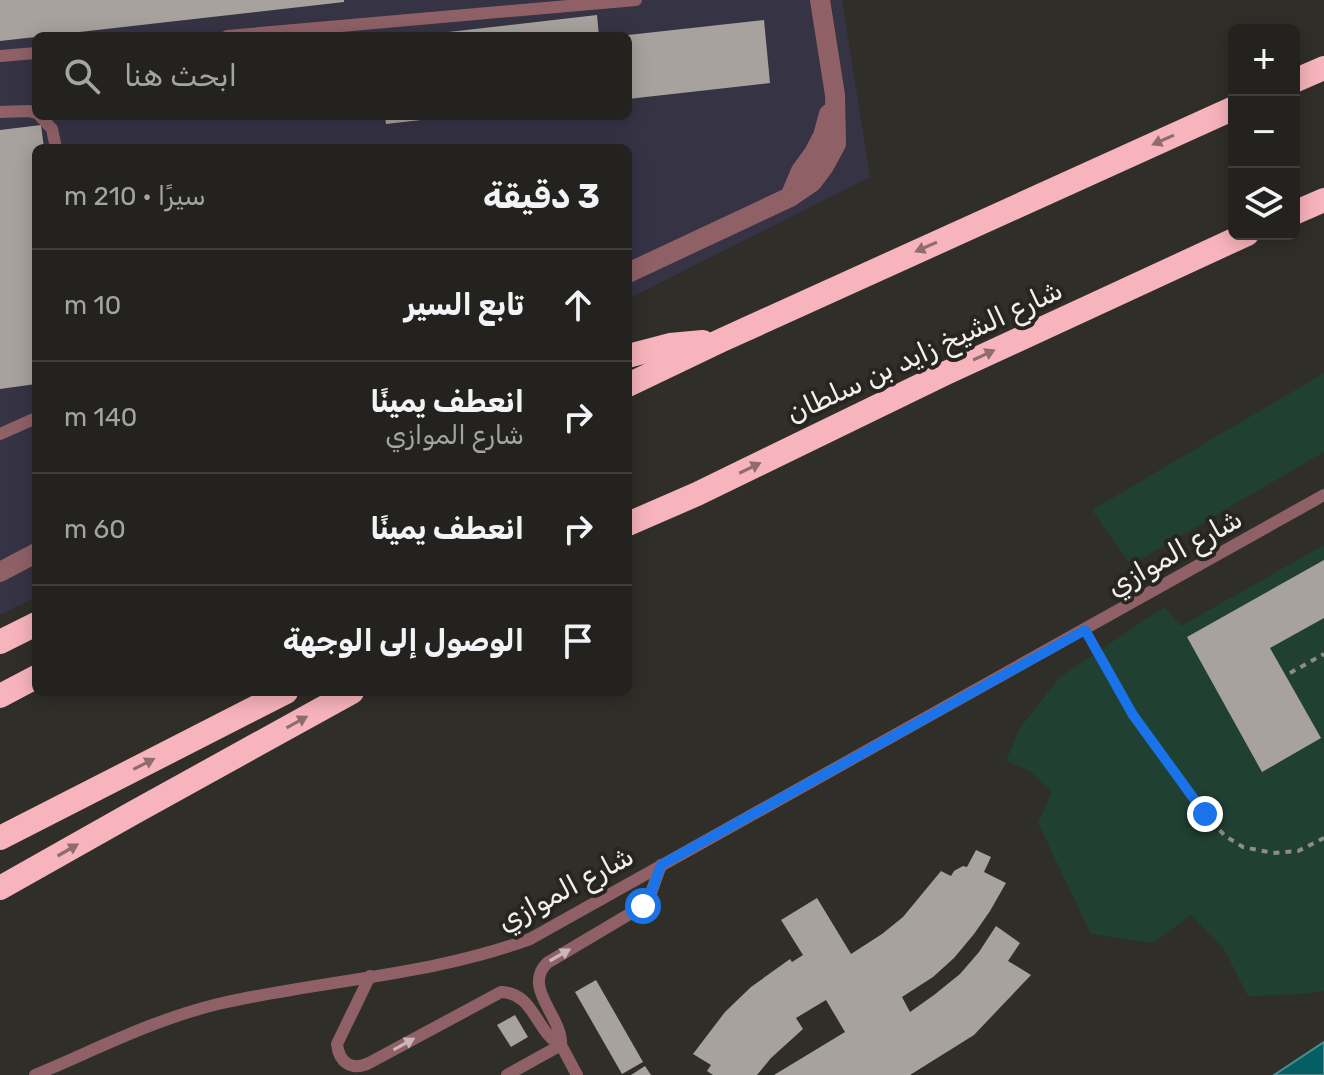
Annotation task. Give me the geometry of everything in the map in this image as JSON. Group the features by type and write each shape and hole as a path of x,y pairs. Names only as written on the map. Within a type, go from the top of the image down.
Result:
{"highway":[{"path":"1300,78 1324,68"},
{"path":"632,383 1228,111"},
{"path":"1300,210 1324,200"},
{"name":"شارع الشيخ زايد بن سلطان","path":"632,522 1234,240"},
{"path":"632,355 670,345 722,340"},
{"path":"632,533 697,494"},
{"path":"0,642 32,626"},
{"path":"0,696 32,679"},
{"path":"0,838 278,696"},
{"path":"0,888 345,696"}],"street":[{"path":"632,271 790,197 801,171 823,136 835,95 820,0"},
{"path":"0,572 32,555"}],"lane":[{"path":"272,32 636,0"},
{"path":"0,56 32,53"},
{"path":"0,112 32,112"},
{"path":"43,120 52,129 55,144"},
{"path":"0,434 32,420"},
{"name":"شارع الموازي","path":"35,1075 162,1022 217,1004 471,958 530,939 1324,495"},
{"path":"577,1075 561,1045 560,1031 538,985 542,967 643,906 661,865"},
{"path":"370,976 337,1044 338,1054 352,1066 361,1067 501,992 510,992 526,1002 551,1038 561,1045"},
{"path":"507,1075 561,1045"}],"path":[{"path":"1085,630 1133,715 1205,814 1225,836 1243,847 1273,853 1298,851 1324,838"},
{"path":"1290,673 1324,654"}],"shaded area":[{"path":"0,0 842,0 870,177 632,297 632,144 32,144 32,599 0,615"}],"green space":[{"path":"1324,373 1324,452 1131,565 1092,510"},
{"path":"1324,545 1324,991 1248,996 1224,949 1191,915 1153,943 1091,934 1038,823 1052,792 1030,771 1006,761 1019,729 1060,677 1164,607 1181,626"}],"water":[{"path":"1324,1042 1324,1075 1274,1075"}],"building":[{"path":"0,0 344,0 79,32 32,32 32,37 0,41"},
{"path":"597,15 599,32 448,32"},
{"path":"764,20 770,83 632,99 632,35"},
{"path":"386,120 421,120 386,124"},
{"path":"41,125 43,144 32,144 32,385 0,389 0,130"},
{"path":"1324,560 1324,618 1270,648 1321,738 1262,772 1187,637"},
{"path":"976,850 991,857 984,872 1006,883 990,911 954,958 933,977 902,997 910,1012 934,995 960,974 996,926 1020,943 1008,961 1031,975 974,1035 910,1075 774,1075 845,1032 826,1000 796,1018 803,1029 757,1075 713,1075 707,1071 711,1065 693,1054 725,1012 751,987 790,959 792,962 803,955 781,920 817,898 851,954 903,917 941,871 951,876 954,871 967,867"},
{"path":"596,980 643,1062 622,1074 575,992"},
{"path":"515,1015 528,1037 511,1047 497,1025"},
{"path":"645,1066 651,1075 631,1075"}],"route":[{"path":"643,906 661,865 1085,630 1133,715 1205,814"}]}
